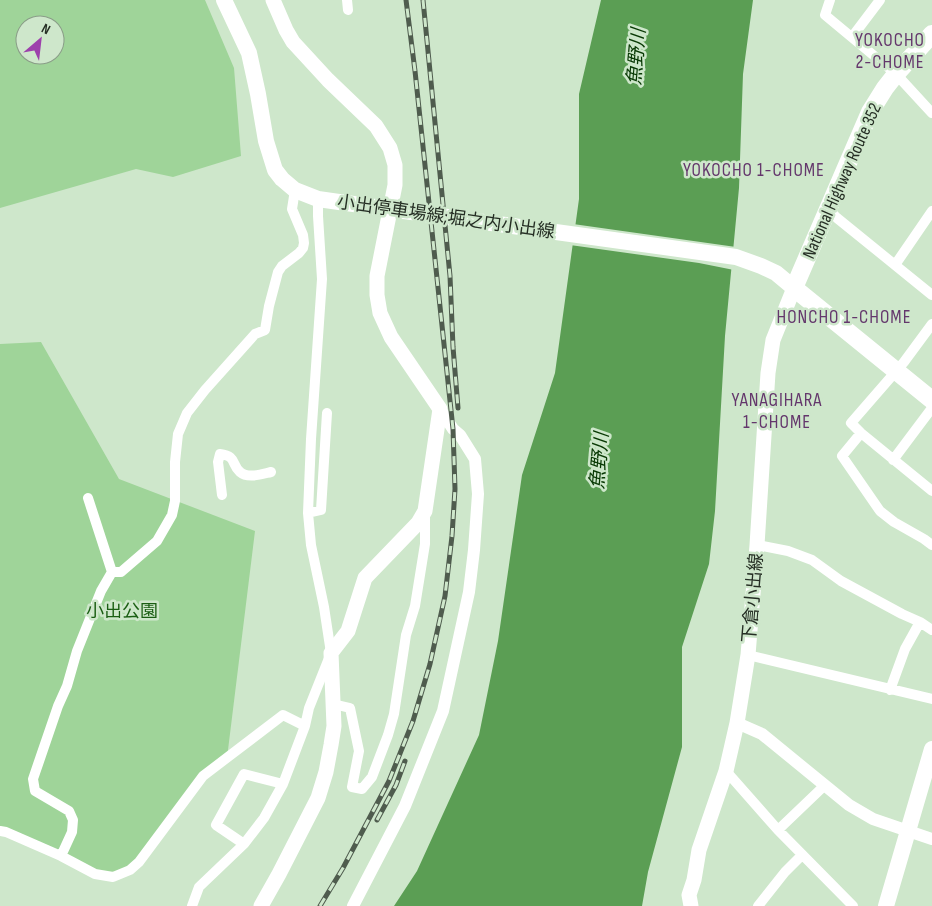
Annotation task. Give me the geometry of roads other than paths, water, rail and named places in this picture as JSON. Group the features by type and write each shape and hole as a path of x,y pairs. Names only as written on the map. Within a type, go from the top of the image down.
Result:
{"highway":[{"name":"National Highway Route 352","path":"794,288 870,112 896,74 932,34"},
{"path":"794,288 932,400"}],"main road":[{"name":"小出停車場線;堀之内小出線","path":"224,0 249,53 266,141 275,170 295,190 318,199 736,257 776,273 794,288"},
{"path":"260,906 279,874 318,798 326,772 334,726 331,653 348,630 365,578 418,523 424,511 440,409 391,337 380,313 377,295 377,276 395,185 395,165 390,148 376,126 328,80 293,42 274,0"},
{"name":"下倉小出線","path":"691,906 689,895 694,880 699,850 726,771 737,723 748,655 768,373 773,340 794,288"},
{"path":"886,906 932,749"}],"street":[{"path":"830,0 825,14 896,74 932,113"},
{"path":"852,37 880,0"},
{"path":"112,572 120,572 157,541 172,515 175,501 175,462 178,434 187,413 205,390 256,334 265,330 278,272 282,266 299,253 304,243 303,235 292,209 295,190"},
{"path":"192,906 199,887 244,844 264,818 283,784 305,726 309,708 331,653 311,545 308,513 322,279 318,199"},
{"path":"828,209 932,295"},
{"path":"895,265 932,211"},
{"path":"932,324 897,371 851,423 932,491"},
{"path":"893,460 932,408"},
{"path":"353,906 405,806 443,711 469,592 478,494 475,458 440,409"},
{"path":"308,513 321,510 327,412"},
{"path":"861,433 842,456 880,511 894,522 932,545"},
{"path":"222,495 218,462 220,454 232,458 240,472 248,475 258,476 272,472"},
{"path":"61,856 72,832 73,820 69,811 35,791 33,779 77,652 101,591 112,572 88,498"},
{"path":"333,704 350,708 359,750 352,787 362,790 372,777 394,714 406,635 415,606 425,544 424,511"},
{"path":"757,544 788,551 812,560 841,581 932,630"},
{"path":"890,690 905,649 920,622"},
{"path":"748,655 932,699"},
{"path":"0,831 61,856 95,874 113,877 130,870 140,862 203,776 284,715 305,726"},
{"path":"737,723 762,734 849,805 873,819 932,839"},
{"path":"726,771 778,830 854,906"},
{"path":"244,844 216,825 244,774 283,784"},
{"path":"778,830 824,786"},
{"path":"758,906 785,872 802,855"}],"water":[{"name":"魚野川","path":"601,0 753,0 743,74 739,188 725,336 715,511 709,564 682,647 682,747 648,872 642,906 394,906 417,871 479,735 498,641 522,475 555,373 579,199 579,94"}],"railway":[{"path":"320,906 343,868 389,781 413,721 430,664 445,596 452,536 455,489 453,429 406,0"},
{"path":"423,0 450,276 458,408"},
{"path":"377,820 396,785 405,761"}],"district":[{"name":"YOKOCHO 2-CHOME","path":"890,51"},
{"name":"YOKOCHO 1-CHOME","path":"754,170"},
{"name":"HONCHO 1-CHOME","path":"844,317"},
{"name":"YANAGIHARA 1-CHOME","path":"777,411"}],"park label":[{"name":"小出公園","path":"122,611"}]}
